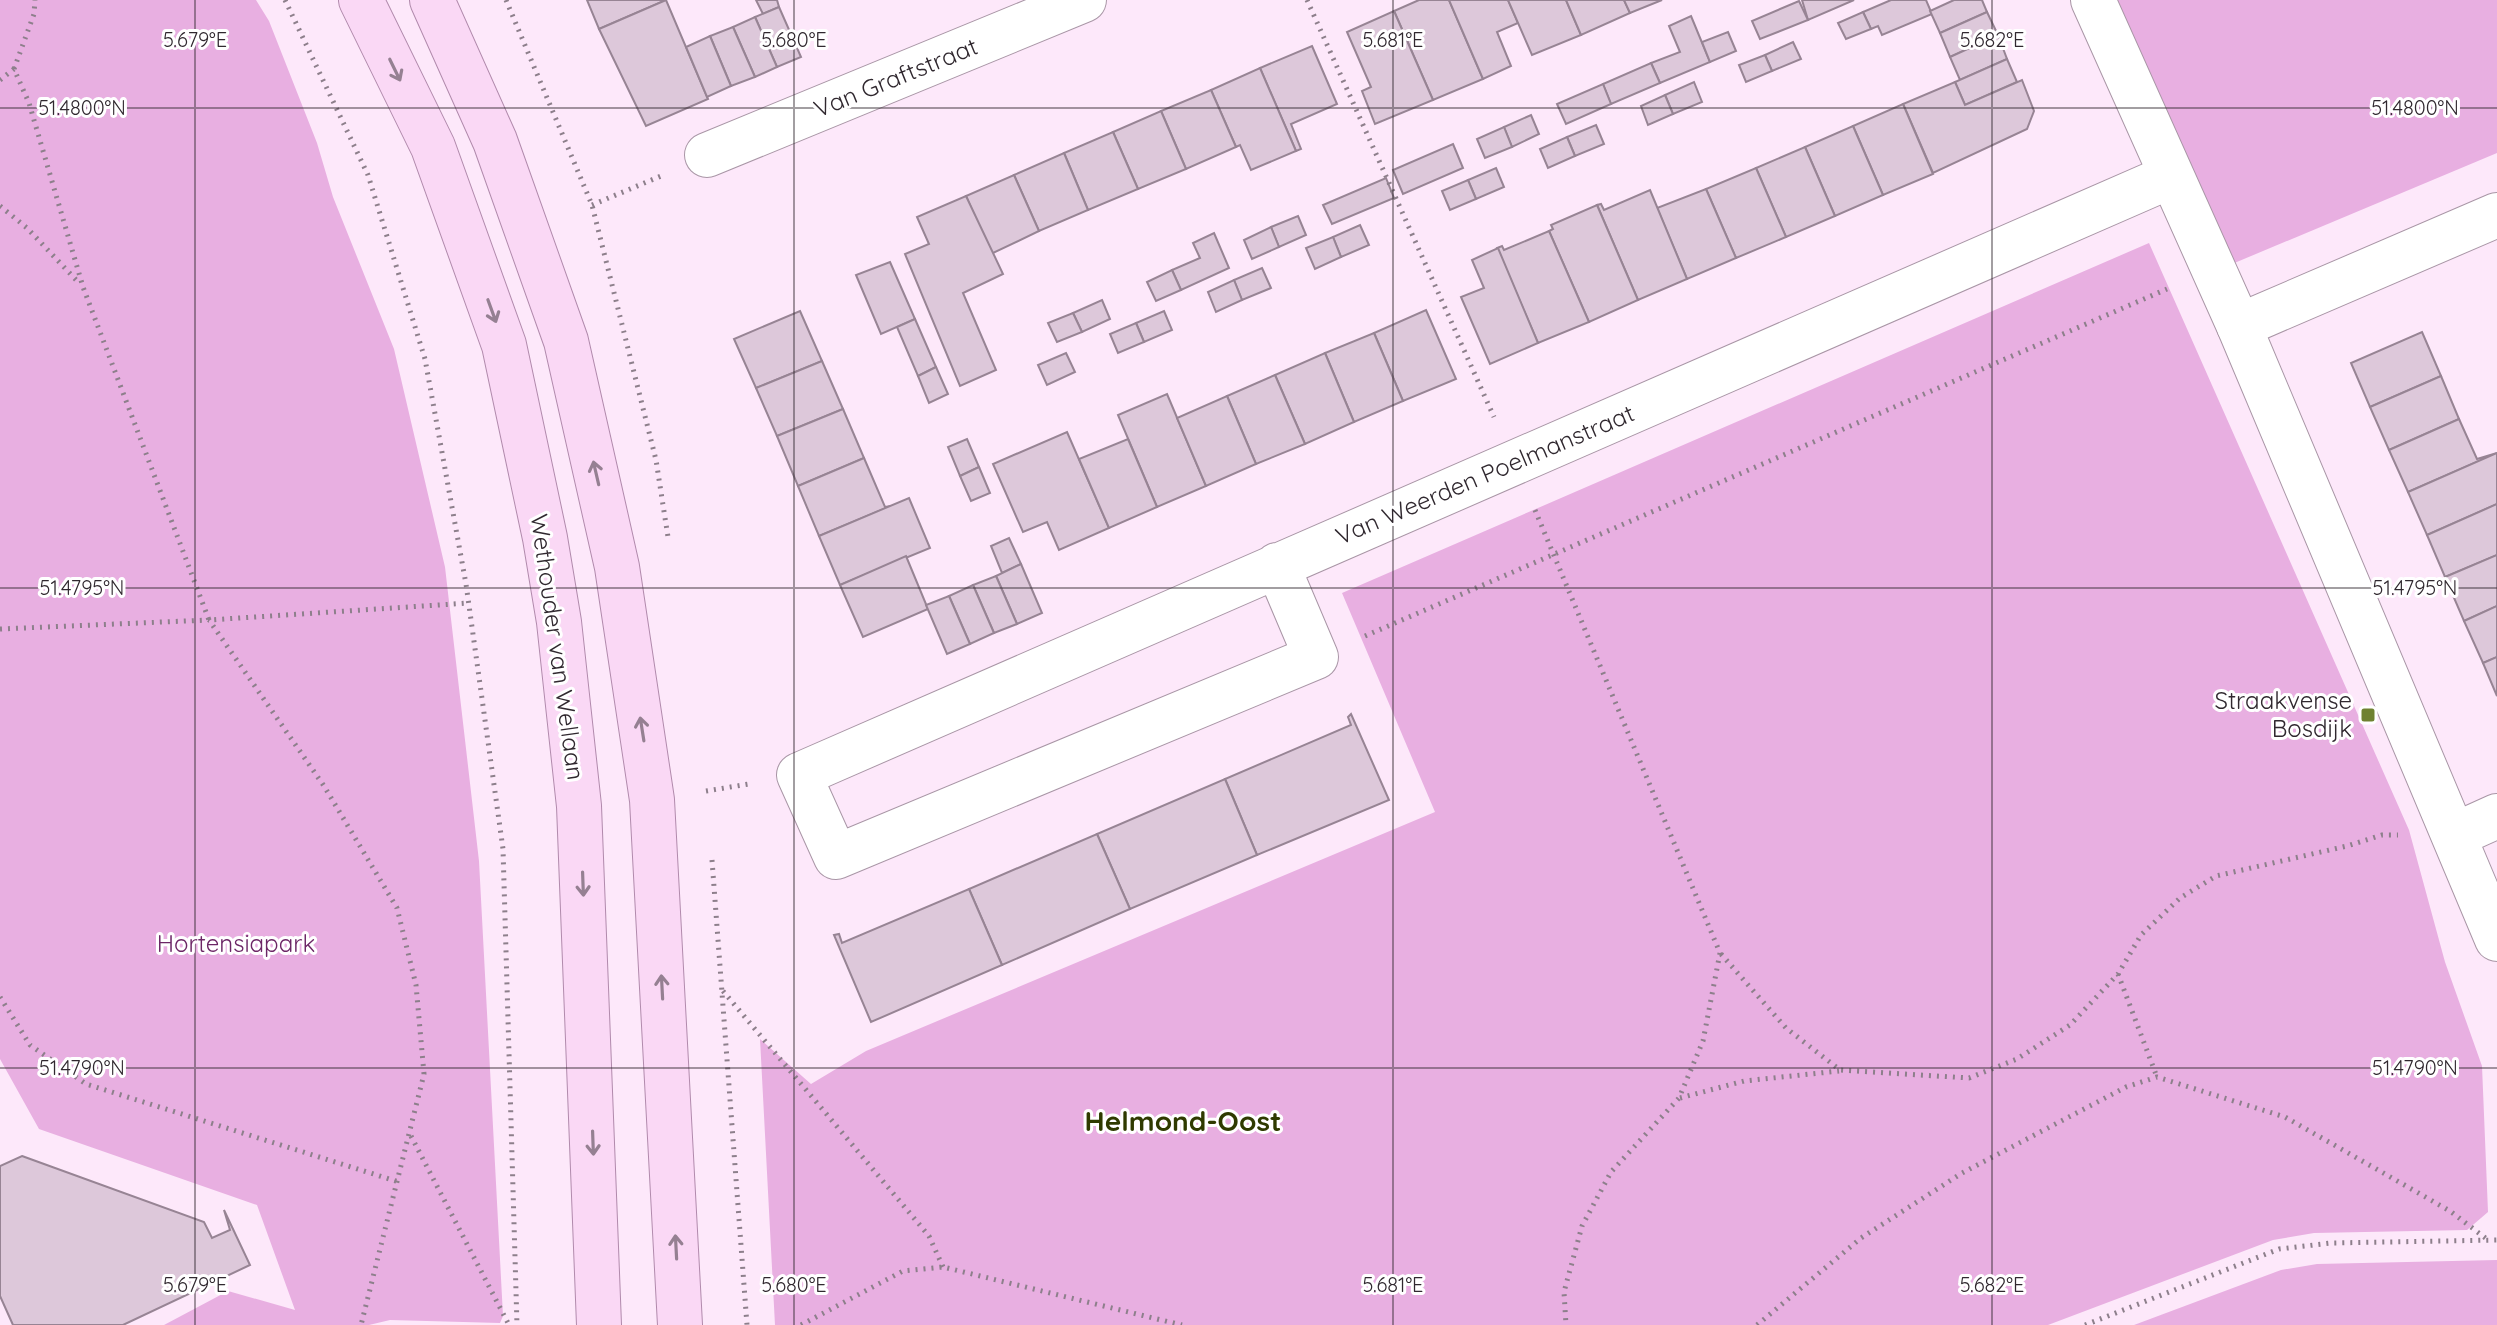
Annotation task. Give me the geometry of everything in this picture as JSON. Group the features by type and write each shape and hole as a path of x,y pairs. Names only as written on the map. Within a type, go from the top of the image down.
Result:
{"main road":[{"name":"Wethouder van Wellaan","path":"361,0 433,147 504,345 545,538 559,622 579,806 599,1325"},
{"path":"432,0 495,141 566,341 617,567 652,800 680,1325"}],"street":[{"name":"Van Graftstraat","path":"707,155 1084,0"},
{"path":"2093,0 2239,326 2497,939"},
{"name":"Van Weerden Poelmanstraat","path":"1316,657 836,857 799,775 2171,176"},
{"path":"2239,326 2497,215"},
{"path":"1277,565 1316,657"},
{"path":"2455,835 2497,816"}],"path":[{"path":"0,80 14,69 34,14 35,0"},
{"path":"285,0 368,175 425,359 469,603 503,849 517,1325"},
{"path":"1307,0 1515,463 1720,953 1786,1028 1840,1070"},
{"path":"14,69 29,103 83,287 209,620 324,786 397,908 416,985 424,1074 361,1325"},
{"path":"592,205 707,155"},
{"path":"0,206 27,228 83,287"},
{"path":"1316,657 2213,270"},
{"path":"0,629 209,620 469,603"},
{"path":"706,791 707,807"},
{"path":"1679,1098 1744,1081 1840,1070 1969,1078 2017,1059 2070,1025 2118,974 2141,935 2180,898 2216,876 2382,835 2455,835"},
{"path":"711,852 747,1325"},
{"path":"1566,1325 1564,1292 1582,1226 1611,1172 1679,1098 1703,1041 1720,953"},
{"path":"2118,974 2157,1077"},
{"path":"722,990 929,1236 943,1267"},
{"path":"0,997 30,1045 86,1084 399,1182"},
{"path":"1757,1325 1861,1238 1962,1173 2126,1087 2157,1077 2285,1117 2450,1211 2488,1240"},
{"path":"411,1135 509,1325"},
{"path":"2085,1325 2279,1249 2331,1243 2497,1240"},
{"path":"801,1325 903,1271 943,1267 1182,1325"}],"green space":[{"name":"Hortensiapark","path":"0,0 256,0 269,21 317,143 333,197 394,349 445,567 479,861 503,1316 500,1323 390,1320 369,1325 164,1325 228,1291 295,1310 257,1205 39,1129 0,1059"},
{"path":"2116,0 2497,0 2497,153 2232,264"},
{"path":"2149,243 2409,830 2445,962 2482,1066 2488,1212 2467,1230 2314,1233 2273,1240 2048,1325 775,1325 760,1039 811,1084 866,1051 1435,812 1342,593"},
{"path":"2497,1260 2497,1325 2134,1325 2281,1270 2317,1264"}],"building":[{"path":"587,0 666,0 599,29"},
{"path":"666,0 708,99 646,126 599,29"},
{"path":"756,0 777,0 779,7 763,14"},
{"path":"1419,0 1449,0 1483,79 1433,100 1394,11"},
{"path":"1449,0 1508,0 1518,23 1497,32 1511,66 1483,79"},
{"path":"1508,0 1566,0 1581,35 1532,55"},
{"path":"1566,0 1624,0 1630,13 1581,35"},
{"path":"1624,0 1662,0 1630,13"},
{"path":"1802,0 1854,0 1808,20"},
{"path":"1891,0 1926,0 1932,14 1882,35 1878,26 1871,29 1863,12"},
{"path":"1954,0 1982,0 1987,12 1940,33 1930,11"},
{"path":"1799,1 1808,20 1760,39 1752,21"},
{"path":"779,7 801,57 777,67 755,17"},
{"path":"1394,11 1433,100 1375,124 1362,91 1371,87 1347,32"},
{"path":"1863,12 1871,29 1846,39 1838,23"},
{"path":"1987,12 1998,35 1950,57 1940,33"},
{"path":"1691,16 1710,62 1660,83 1651,63 1680,52 1669,26"},
{"path":"755,17 777,67 755,77 733,27"},
{"path":"733,27 755,77 731,86 710,36"},
{"path":"1728,32 1736,51 1710,62 1702,42"},
{"path":"1998,35 2007,59 1960,80 1950,57"},
{"path":"710,36 731,86 707,97 686,47"},
{"path":"1793,42 1801,59 1772,71 1765,55"},
{"path":"1312,46 1337,104 1291,124 1301,149 1296,151 1260,68"},
{"path":"1765,55 1772,71 1746,82 1739,65"},
{"path":"2007,59 2017,82 1965,105 1955,82"},
{"path":"1651,63 1660,83 1611,104 1603,84"},
{"path":"1260,68 1296,151 1251,170 1240,145 1236,147 1211,90"},
{"path":"2022,80 2034,111 2027,129 1933,173 1903,104 1955,82 1965,105"},
{"path":"1694,82 1702,102 1673,114 1665,95"},
{"path":"1603,84 1611,104 1566,124 1557,104"},
{"path":"1211,90 1236,147 1186,169 1161,111"},
{"path":"1665,95 1673,114 1648,125 1641,106"},
{"path":"1903,104 1933,174 1883,195 1853,126"},
{"path":"1161,111 1186,169 1138,189 1113,132"},
{"path":"1531,115 1539,134 1512,147 1504,127"},
{"path":"1596,125 1604,144 1575,156 1567,137"},
{"path":"1853,126 1883,195 1835,216 1805,147"},
{"path":"1504,127 1512,147 1485,158 1477,139"},
{"path":"1113,132 1138,189 1088,210 1064,153"},
{"path":"1567,137 1575,156 1548,168 1540,149"},
{"path":"1453,144 1463,168 1403,194 1393,170"},
{"path":"1805,147 1835,216 1786,237 1756,168"},
{"path":"1064,153 1088,210 1039,231 1014,175"},
{"path":"1496,168 1504,187 1476,199 1468,180"},
{"path":"1756,168 1786,237 1736,258 1706,189"},
{"path":"1014,175 1039,231 991,254 966,196"},
{"path":"1386,178 1394,198 1332,224 1323,205"},
{"path":"1468,180 1476,199 1450,210 1442,191"},
{"path":"1706,189 1736,258 1687,279 1657,208"},
{"path":"1650,190 1687,279 1638,300 1597,205 1601,204 1604,210"},
{"path":"966,196 1003,274 963,293 996,370 960,386 905,254 929,244 917,217"},
{"path":"1597,205 1638,300 1589,322 1549,231 1553,229 1551,225"},
{"path":"1298,216 1306,235 1279,247 1271,227"},
{"path":"1360,225 1369,245 1341,257 1333,237"},
{"path":"1271,227 1279,247 1252,259 1244,240"},
{"path":"1549,231 1589,322 1538,343 1497,248 1502,246 1504,250"},
{"path":"1214,233 1229,268 1181,290 1172,270 1200,258 1193,243"},
{"path":"1333,237 1341,257 1315,269 1306,248"},
{"path":"1498,248 1538,343 1490,364 1461,297 1484,288 1472,260"},
{"path":"890,262 915,319 881,334 856,275"},
{"path":"1262,268 1271,288 1242,300 1234,280"},
{"path":"1172,270 1181,290 1156,301 1147,282"},
{"path":"1234,280 1242,300 1216,312 1208,292"},
{"path":"1102,300 1110,319 1082,332 1073,313"},
{"path":"1426,310 1456,379 1403,401 1374,333"},
{"path":"800,311 822,361 756,388 734,339"},
{"path":"1164,311 1172,330 1144,342 1136,323"},
{"path":"1073,313 1082,332 1057,342 1048,323"},
{"path":"915,319 936,367 918,376 897,327"},
{"path":"1136,323 1144,342 1118,353 1110,334"},
{"path":"2422,332 2441,376 2370,407 2351,363"},
{"path":"1374,333 1403,401 1354,422 1325,353"},
{"path":"1066,353 1075,372 1047,385 1038,365"},
{"path":"1325,353 1354,422 1305,444 1275,375"},
{"path":"822,361 843,409 777,436 756,388"},
{"path":"936,367 948,394 929,403 918,376"},
{"path":"1275,375 1305,444 1256,464 1227,396"},
{"path":"2441,376 2459,419 2389,450 2370,407"},
{"path":"1167,394 1206,486 1157,507 1118,415"},
{"path":"1227,396 1256,464 1206,486 1177,418"},
{"path":"843,409 864,458 798,486 777,436"},
{"path":"2459,419 2477,459 2497,453 2408,492 2389,450"},
{"path":"1067,432 1109,528 1059,550 1047,522 1023,532 993,464"},
{"path":"967,439 979,467 960,476 948,447"},
{"path":"1128,439 1157,507 1109,528 1079,459"},
{"path":"2497,453 2497,504 2427,535 2408,492"},
{"path":"864,458 885,507 891,506 819,536 798,486"},
{"path":"979,467 990,493 971,501 960,476"},
{"path":"909,498 930,548 840,585 819,536"},
{"path":"2497,504 2497,555 2445,577 2427,535"},
{"path":"1009,538 1021,564 1002,573 991,546"},
{"path":"2497,555 2497,606 2464,621 2445,577"},
{"path":"906,556 928,609 863,637 840,585"},
{"path":"1021,564 1042,613 1017,624 996,576"},
{"path":"996,576 1017,624 994,633 973,585"},
{"path":"973,585 994,633 970,644 949,596"},
{"path":"949,596 970,644 947,654 926,605"},
{"path":"2497,606 2497,657 2483,663 2464,621"},
{"path":"2497,657 2497,696 2483,663"},
{"path":"1351,714 1389,800 1257,855 1225,779 1351,725 1348,717"},
{"path":"1225,779 1257,855 1130,909 1097,834"},
{"path":"1097,834 1130,909 1002,965 969,889"},
{"path":"969,889 1002,965 871,1022 834,935 839,934 842,943"},
{"path":"22,1156 204,1222 212,1238 230,1230 224,1210 250,1265 123,1325 13,1325 0,1296 0,1166"}],"place":[{"name":"Straakvense Bosdijk","path":"2368,715"}],"district":[{"name":"Helmond-Oost","path":"1183,1121"}]}
